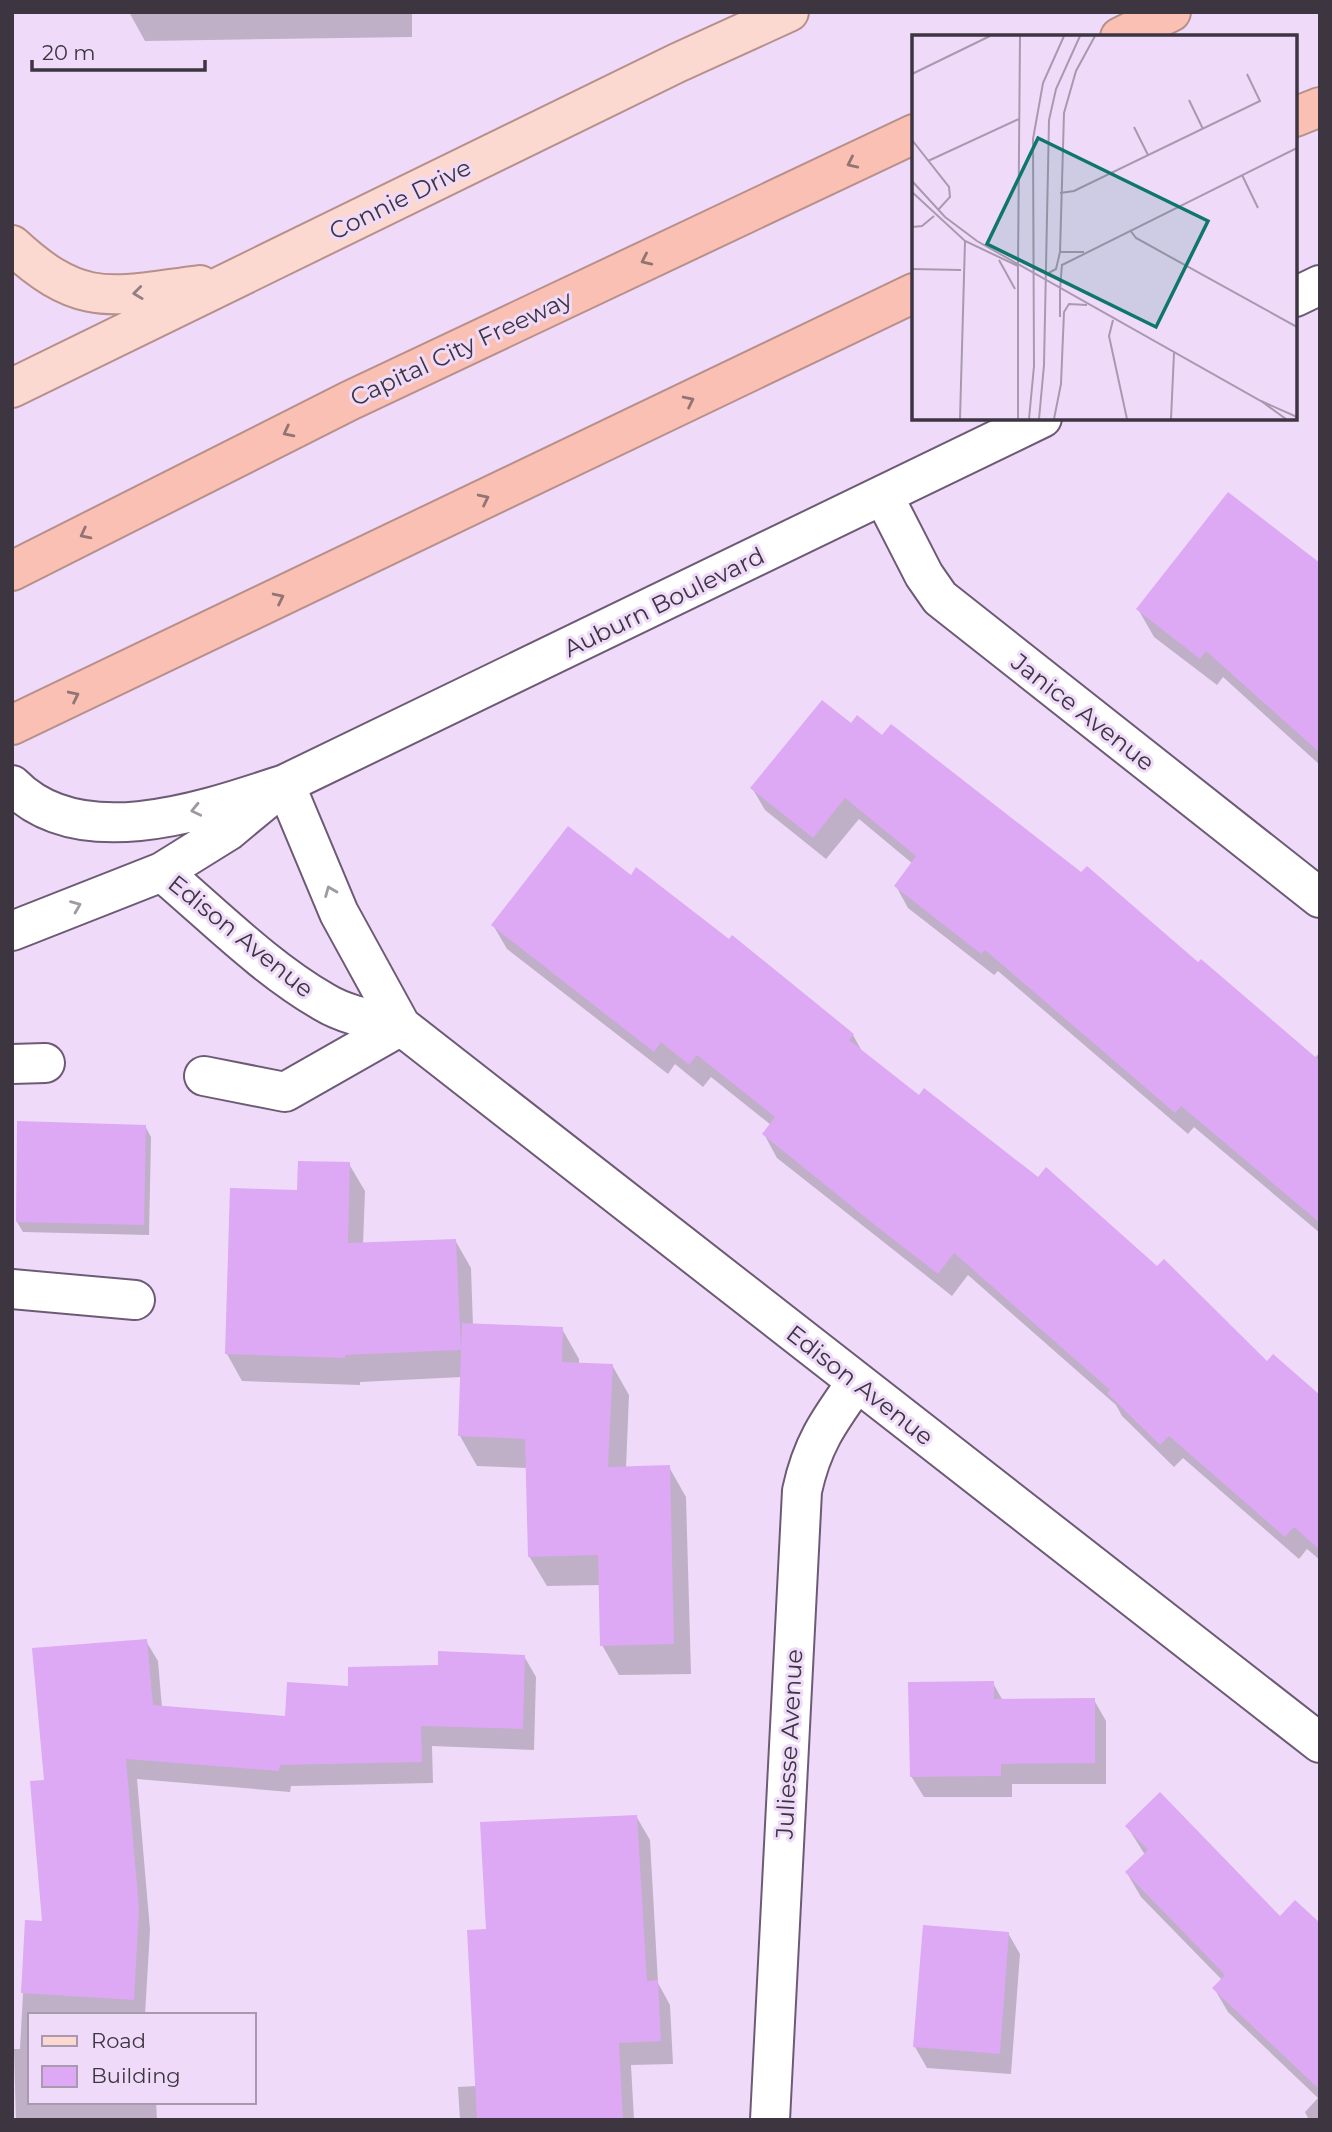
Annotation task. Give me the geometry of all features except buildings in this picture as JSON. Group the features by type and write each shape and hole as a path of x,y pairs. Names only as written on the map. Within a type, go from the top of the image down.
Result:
{"highway":[{"path":"1123,35 1171,12"},
{"path":"1297,116 1320,107"},
{"name":"Capital City Freeway","path":"12,571 349,401 912,135"},
{"path":"12,725 912,294"}],"main road":[{"name":"Connie Drive","path":"12,388 677,63 789,12"},
{"path":"12,245 60,284 89,294 125,295 230,282"}],"street":[{"path":"1297,295 1320,285"},
{"name":"Auburn Boulevard","path":"18,791 56,814 91,822 120,822 171,816 227,803 285,784 1038,420"},
{"name":"Janice Avenue","path":"883,495 924,575 940,598 1320,898"},
{"name":"Auburn Boulevard","path":"12,931 162,872 228,831 285,784"},
{"name":"Edison Avenue","path":"285,784 339,913 401,1026 1320,1743"},
{"name":"Edison Avenue","path":"162,872 271,965 325,1003 361,1017 401,1026"},
{"path":"204,1076 285,1092 401,1026"},
{"path":"12,1289 135,1300"},
{"name":"Juliesse Avenue","path":"770,2120 802,1491 809,1458 825,1426 856,1383"}]}
